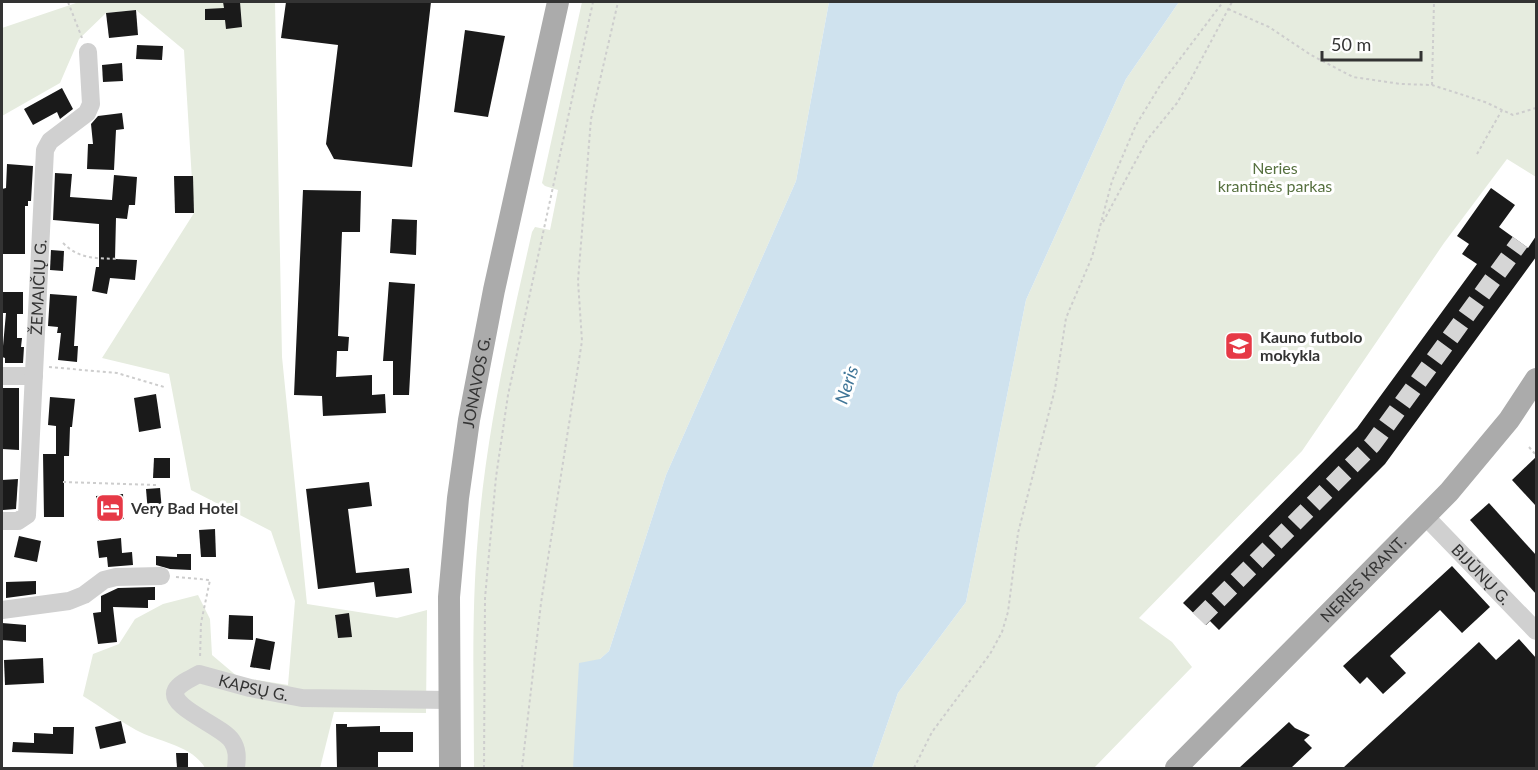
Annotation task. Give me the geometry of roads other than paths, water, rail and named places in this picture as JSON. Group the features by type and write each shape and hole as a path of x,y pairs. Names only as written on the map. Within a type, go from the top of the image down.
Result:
{"main road":[{"name":"JONAVOS G.","path":"450,768 448,700 452,546 469,420 502,253 558,2"},
{"name":"NERIES KRANT.","path":"1176,768 1425,516 1496,436 1536,380"}],"street":[{"name":"ŽEMAIČIŲ G.","path":"2,521 18,521 27,514 45,150 50,141 87,113 91,104 88,52"},
{"path":"2,376 34,371"},
{"name":"BIJŪNŲ G.","path":"1425,516 1536,631"},
{"path":"2,610 69,601 84,595 104,580 116,577 161,576"},
{"name":"KAPSŲ G.","path":"236,768 237,754 232,741 221,729 180,706 175,698 175,692 180,685 199,674 250,688 302,698 448,700"}],"water":[{"name":"Neris","path":"829,2 1179,2 1126,79 1026,300 966,602 898,693 872,768 573,768 579,663 600,659 609,651 666,475 796,181"}],"tunnel":[{"path":"1199,619 1372,445 1520,242"}],"place":[{"name":"Kauno futbolo mokykla","path":"1239,346"},
{"name":"Very Bad Hotel","path":"110,508"}],"park label":[{"name":"Neries krantinės parkas","path":"1275,177"}]}
